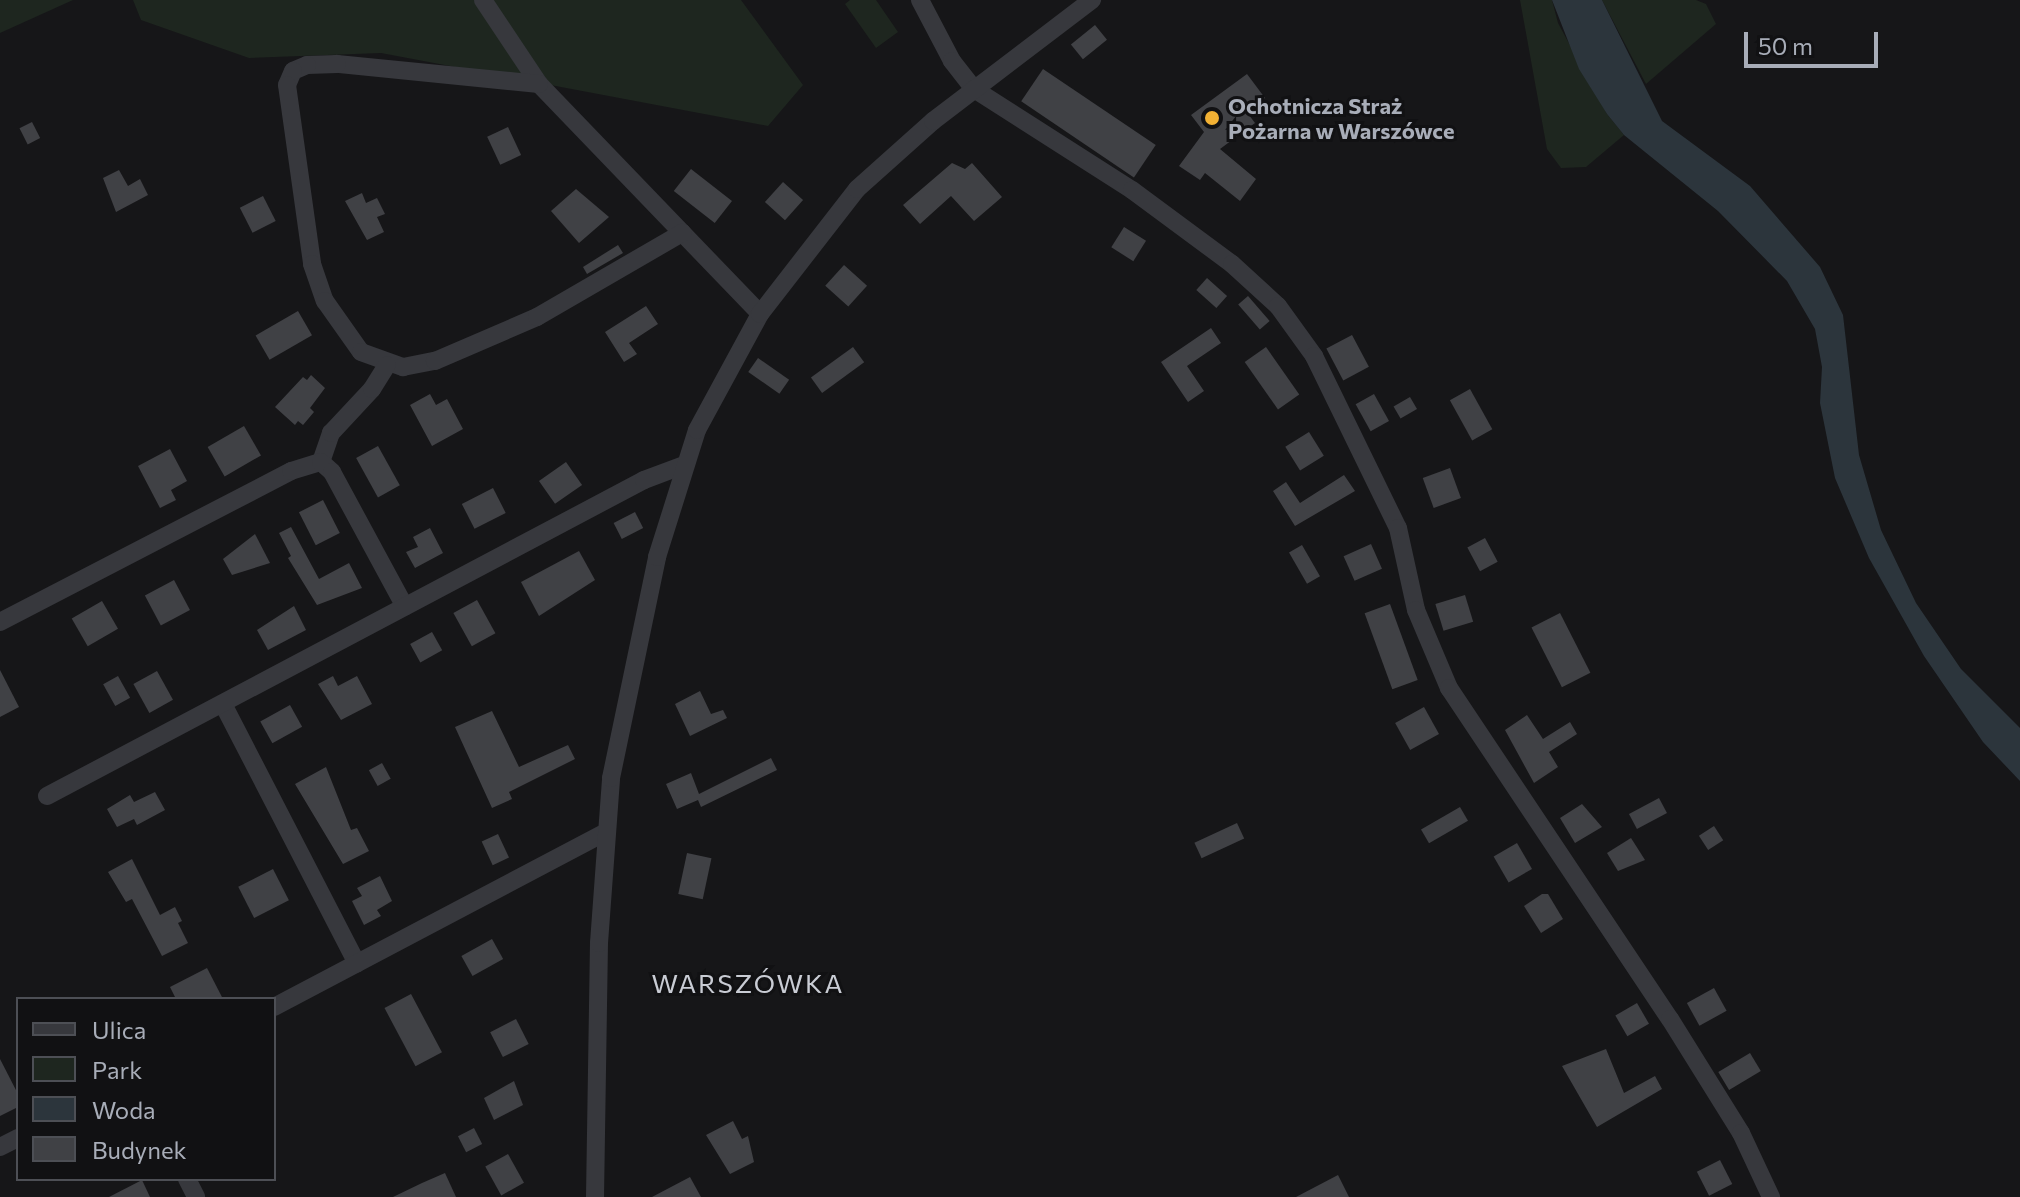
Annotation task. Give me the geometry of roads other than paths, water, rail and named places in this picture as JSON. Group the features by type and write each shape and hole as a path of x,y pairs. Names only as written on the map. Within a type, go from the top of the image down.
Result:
{"street":[{"path":"483,0 539,84 760,314"},
{"path":"920,0 952,61 974,89 1132,190 1232,264 1278,306 1305,343 1387,500 1416,610 1449,688 1670,1019 1741,1133 1771,1197"},
{"path":"595,1197 606,832 635,650 684,465 718,388 760,314 857,189 974,89 1092,0"},
{"path":"539,84 337,64 307,65 288,78 300,204 318,284 351,341 387,365 435,361 505,332 682,233"},
{"path":"321,462 331,433 387,365"},
{"path":"321,462 332,472 405,607"},
{"path":"0,622 291,471 321,462"},
{"path":"47,796 405,607 684,465"},
{"path":"223,704 357,964"},
{"path":"276,1006 606,832"}],"water":[{"path":"1552,0 1602,0 1662,121 1750,186 1820,267 1843,315 1859,455 1881,530 1916,603 1961,669 2020,728 2020,781 1983,742 1924,656 1869,558 1835,478 1820,403 1822,367 1815,329 1787,281 1718,211 1624,135 1579,69"}],"place":[{"name":"Ochotnicza Straż Pożarna w Warszówce","path":"1212,118"}],"district":[{"name":"WARSZÓWKA","path":"748,983"}]}
